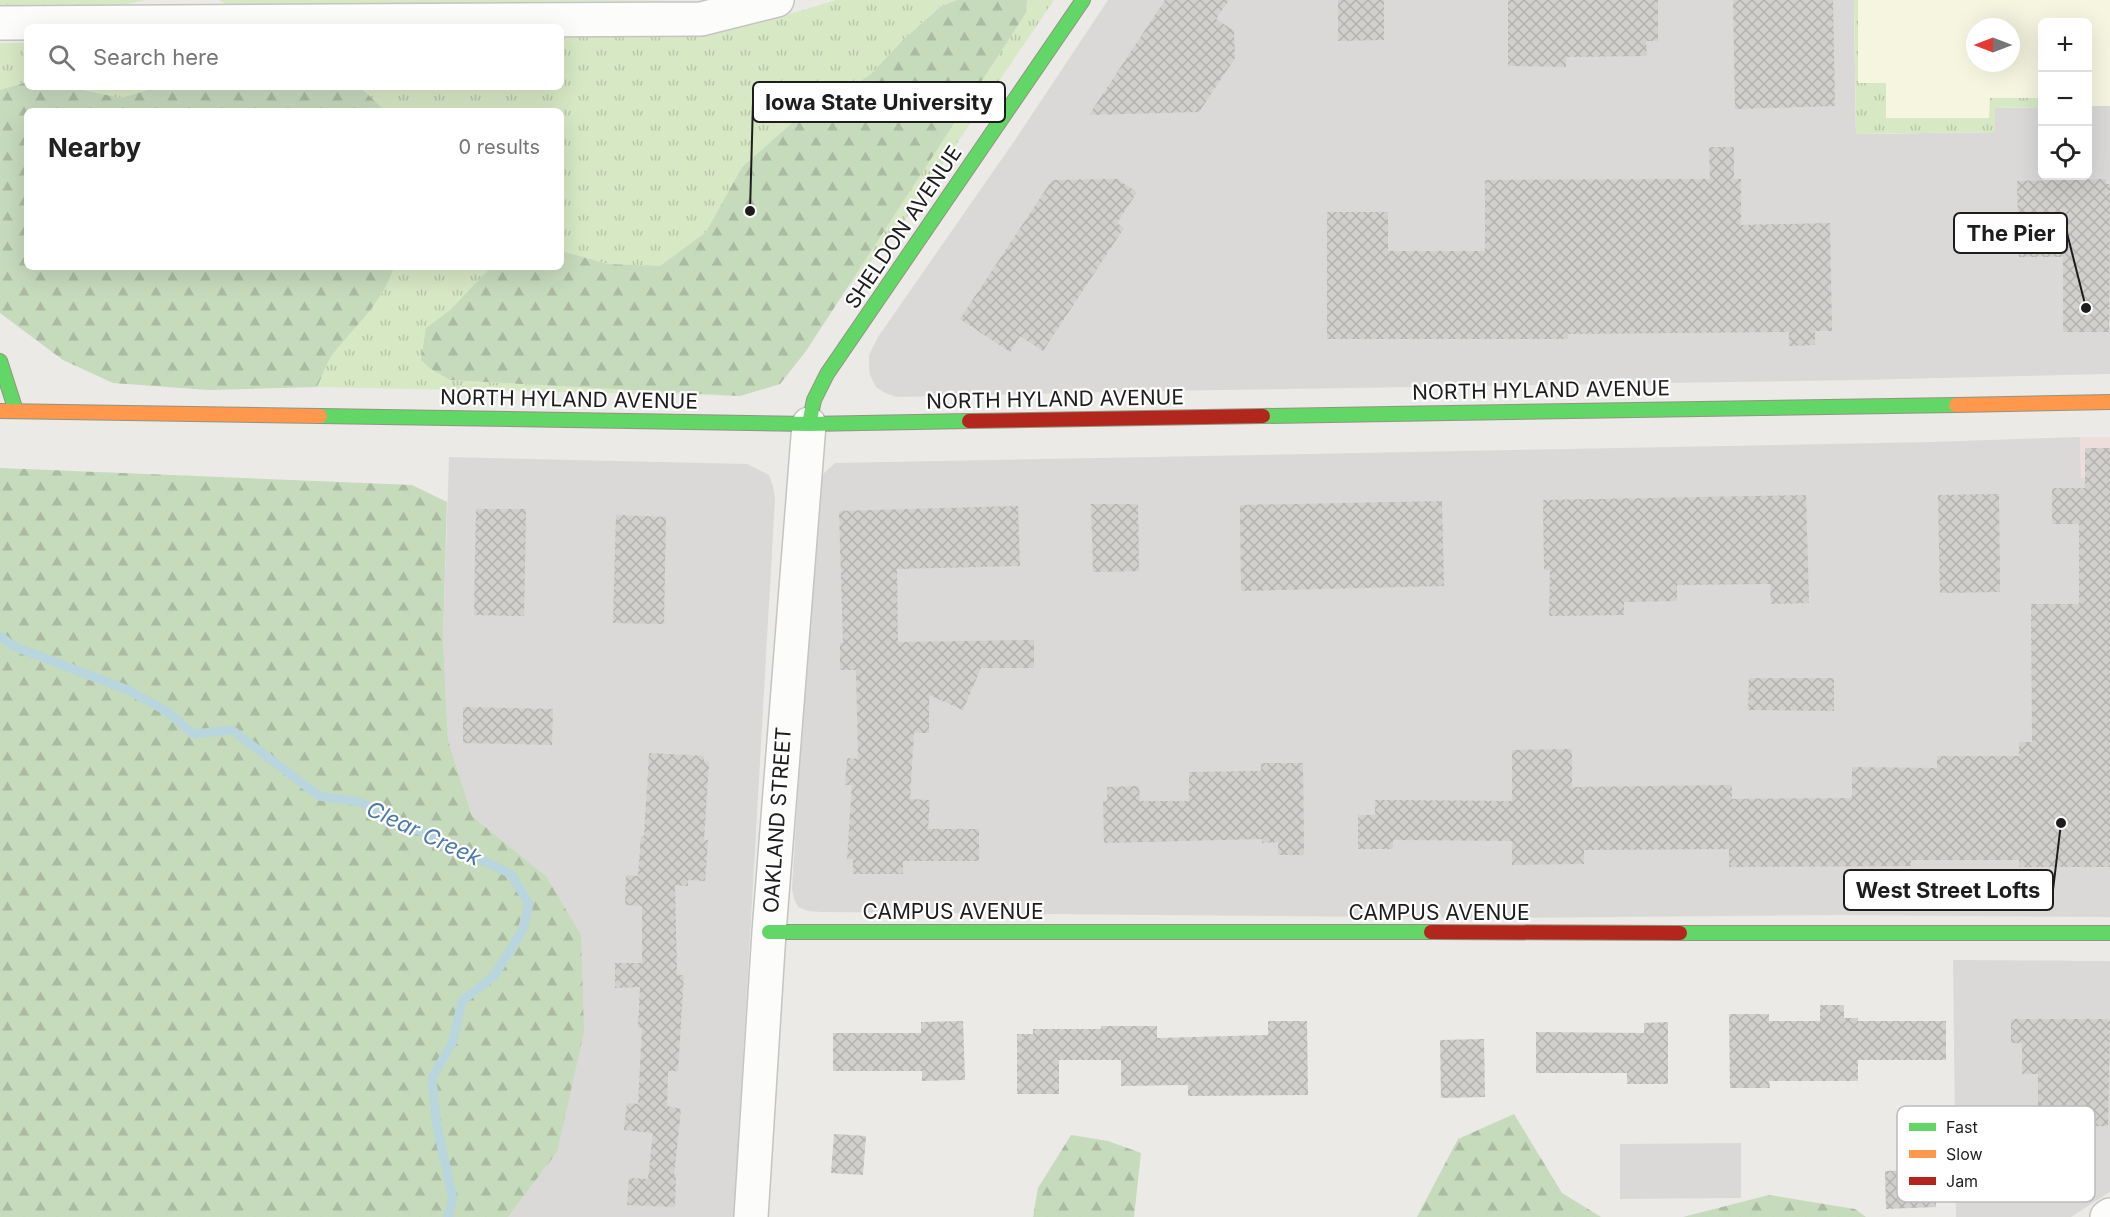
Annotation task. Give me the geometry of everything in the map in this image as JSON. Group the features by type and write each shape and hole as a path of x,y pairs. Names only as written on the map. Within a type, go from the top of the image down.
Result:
{"main road":[{"name":"SHELDON AVENUE","path":"809,424 814,400 827,374 1083,0"},
{"path":"0,361 16,411"},
{"name":"NORTH HYLAND AVENUE","path":"0,411 809,424 2110,402"},
{"name":"CAMPUS AVENUE","path":"769,932 2110,933"}],"street":[{"path":"0,23 701,19 777,0"},
{"name":"OAKLAND STREET","path":"751,1217 769,932 809,424"}],"shaded area":[{"path":"1108,0 1854,0 1856,134 1995,132 1995,108 2038,107 2038,180 2092,180 2092,106 2110,106 2110,374 897,397 885,393 876,387 869,367 869,355 878,337 1015,140"},
{"path":"1854,0 2110,0 2110,106 2092,106 2092,18 2038,18 2038,107 1995,108 1995,132 1856,134"},
{"path":"2080,437 2081,478 2110,478 2110,917 1840,915 1502,918 821,912 798,907 794,899 792,889 805,675 821,483 823,474 835,463 1931,442"},
{"path":"2080,437 2110,437 2110,478 2081,478"},
{"path":"449,457 747,464 769,475 775,499 734,1217 508,1217 557,1152 546,876 472,816 448,740 443,640"},
{"path":"1953,960 2110,961 2110,1192 2095,1202 2095,1106 1955,1106"},
{"path":"1741,1143 1741,1198 1620,1199 1620,1144"},
{"path":"1956,1202 2094,1202 2071,1217 1956,1217"}],"green space":[{"path":"0,0 146,0 123,5 0,7"},
{"path":"219,0 666,0 240,6 228,5"},
{"path":"836,0 957,0 940,6 870,75 792,123 742,167 706,232 660,266 608,264 564,252 564,108 382,108 363,90 564,90 564,36 698,33 774,19"},
{"path":"957,0 1027,0 1026,13 806,351 780,384 740,396 450,380 421,360 426,328 450,310 488,270 564,270 564,252 608,264 660,266 706,232 742,167 792,123 870,75 903,40 941,6"},
{"path":"1027,0 1054,0 894,236 844,292 1026,13"},
{"path":"1854,0 1858,0 1858,83 1886,83 1886,118 1989,118 1990,98 2038,98 2038,107 1995,108 1995,132 1856,134"},
{"path":"0,43 24,43 24,83 0,90"},
{"path":"24,83 24,90 82,90 121,98 148,90 363,90 382,108 24,108 24,270 393,270 376,303 331,358 317,387 208,390 113,383 63,360 0,313 0,90"},
{"path":"82,90 148,90 121,98"},
{"path":"393,270 488,270 450,310 426,328 450,380 740,396 317,387 331,358 376,303"},
{"path":"0,468 412,485 447,502 443,639 448,740 472,816 546,876 581,935 584,1032 557,1152 508,1217 0,1217"},
{"path":"1514,1114 1562,1193 1601,1217 1417,1217 1458,1139"},
{"path":"1071,1135 1108,1141 1141,1153 1134,1217 1033,1217 1038,1188"},
{"path":"1769,1195 1855,1209 1866,1217 1683,1217"}],"building":[{"path":"1165,0 1229,0 1216,19 1234,31 1235,58 1199,112 1089,115"},
{"path":"1338,0 1384,0 1384,40 1338,41"},
{"path":"1508,0 1658,0 1658,41 1646,41 1647,56 1566,57 1566,67 1508,66"},
{"path":"1733,0 1833,0 1835,106 1735,109"},
{"path":"1709,147 1734,147 1734,179 1741,179 1741,225 1830,223 1832,331 1815,331 1815,345 1789,346 1789,332 1568,334 1568,339 1327,339 1327,212 1388,212 1388,251 1485,251 1485,180 1710,179"},
{"path":"1117,179 1137,192 1117,223 1124,228 1043,351 1020,336 1010,352 960,319 1052,180"},
{"path":"2106,179 2106,184 2110,184 2109,332 2063,332 2063,257 2019,257 2017,181"},
{"path":"2085,448 2110,448 2110,867 2019,867 2019,860 1911,860 1911,866 1729,867 1729,849 1584,850 1584,864 1512,865 1512,841 1393,840 1393,849 1358,849 1358,815 1375,815 1375,800 1512,801 1512,750 1572,749 1572,787 1732,785 1732,799 1852,798 1852,767 1937,768 1937,756 2019,756 2019,742 2032,742 2031,604 2079,604 2079,524 2052,524 2052,488 2085,488"},
{"path":"1999,494 2000,592 1940,593 1938,495"},
{"path":"1806,495 1809,603 1771,604 1770,584 1677,585 1677,601 1624,602 1624,615 1549,616 1550,570 1544,570 1543,500"},
{"path":"1442,501 1444,586 1241,591 1240,505"},
{"path":"1091,504 1138,504 1139,571 1093,572"},
{"path":"1018,506 1020,566 897,569 898,642 1034,640 1034,668 981,668 963,710 929,695 929,733 914,733 910,799 930,800 928,829 979,829 979,861 903,861 903,874 853,874 853,859 847,859 852,785 845,785 847,758 858,759 856,670 840,670 840,643 843,643 839,511"},
{"path":"476,509 526,509 524,616 474,615"},
{"path":"616,515 666,517 664,624 613,623"},
{"path":"1749,678 1834,678 1834,711 1748,710"},
{"path":"463,707 553,709 552,745 463,743"},
{"path":"649,753 704,756 704,761 709,762 704,840 708,840 705,881 688,880 688,886 675,885 677,975 684,975 678,1071 668,1071 667,1106 681,1109 674,1175 676,1175 675,1207 627,1205 629,1178 648,1179 653,1133 624,1130 627,1103 638,1104 642,1028 638,1027 640,987 615,988 615,963 642,963 642,906 625,905 626,875 638,876 641,836 644,836"},
{"path":"1261,763 1303,763 1304,855 1278,855 1278,842 1262,843 1262,839 1104,843 1103,801 1107,801 1107,787 1139,786 1140,801 1189,801 1189,772 1261,771"},
{"path":"1820,1005 1844,1005 1844,1018 1858,1018 1858,1021 1946,1021 1946,1060 1858,1060 1858,1081 1769,1081 1770,1088 1730,1088 1729,1014 1769,1014 1769,1021 1820,1021"},
{"path":"2011,1019 2110,1019 2108,1126 2095,1126 2095,1106 2038,1106 2038,1074 2022,1074 2022,1043 2011,1043"},
{"path":"963,1021 965,1080 922,1081 922,1071 833,1071 833,1033 921,1033 921,1022"},
{"path":"1268,1021 1307,1021 1308,1095 1188,1096 1188,1085 1121,1086 1121,1060 1059,1060 1059,1094 1017,1094 1017,1034 1033,1034 1033,1029 1157,1026 1157,1038 1268,1035"},
{"path":"1668,1022 1668,1084 1627,1084 1627,1073 1536,1073 1536,1032 1644,1033 1644,1023"},
{"path":"1484,1039 1485,1097 1441,1098 1440,1040"},
{"path":"834,1134 866,1136 863,1175 831,1173"},
{"path":"1885,1171 1897,1171 1897,1202 1936,1202 1936,1207 1886,1209"}],"waterway":[{"name":"Clear Creek","path":"0,636 13,646 128,690 168,712 193,734 232,730 319,796 359,802 511,874 529,904 522,931 494,976 462,1001 453,1041 432,1078 437,1127 453,1199 448,1217"}],"traffic: fast":[{"path":"809,424 814,400 827,374 1083,0"},
{"path":"0,361 16,411"},
{"path":"1263,416 1956,405"},
{"path":"320,416 809,424 969,421"},
{"path":"769,932 1431,932"},
{"path":"1680,933 2110,933"}],"traffic: slow":[{"path":"1956,405 2110,402"},
{"path":"0,411 320,416"}],"traffic: jam":[{"path":"969,421 1263,416"},
{"path":"1431,932 1680,933"}],"place":[{"name":"Iowa State University","path":"750,211"},
{"name":"The Pier","path":"2086,308"},
{"name":"West Street Lofts","path":"2061,823"}]}
